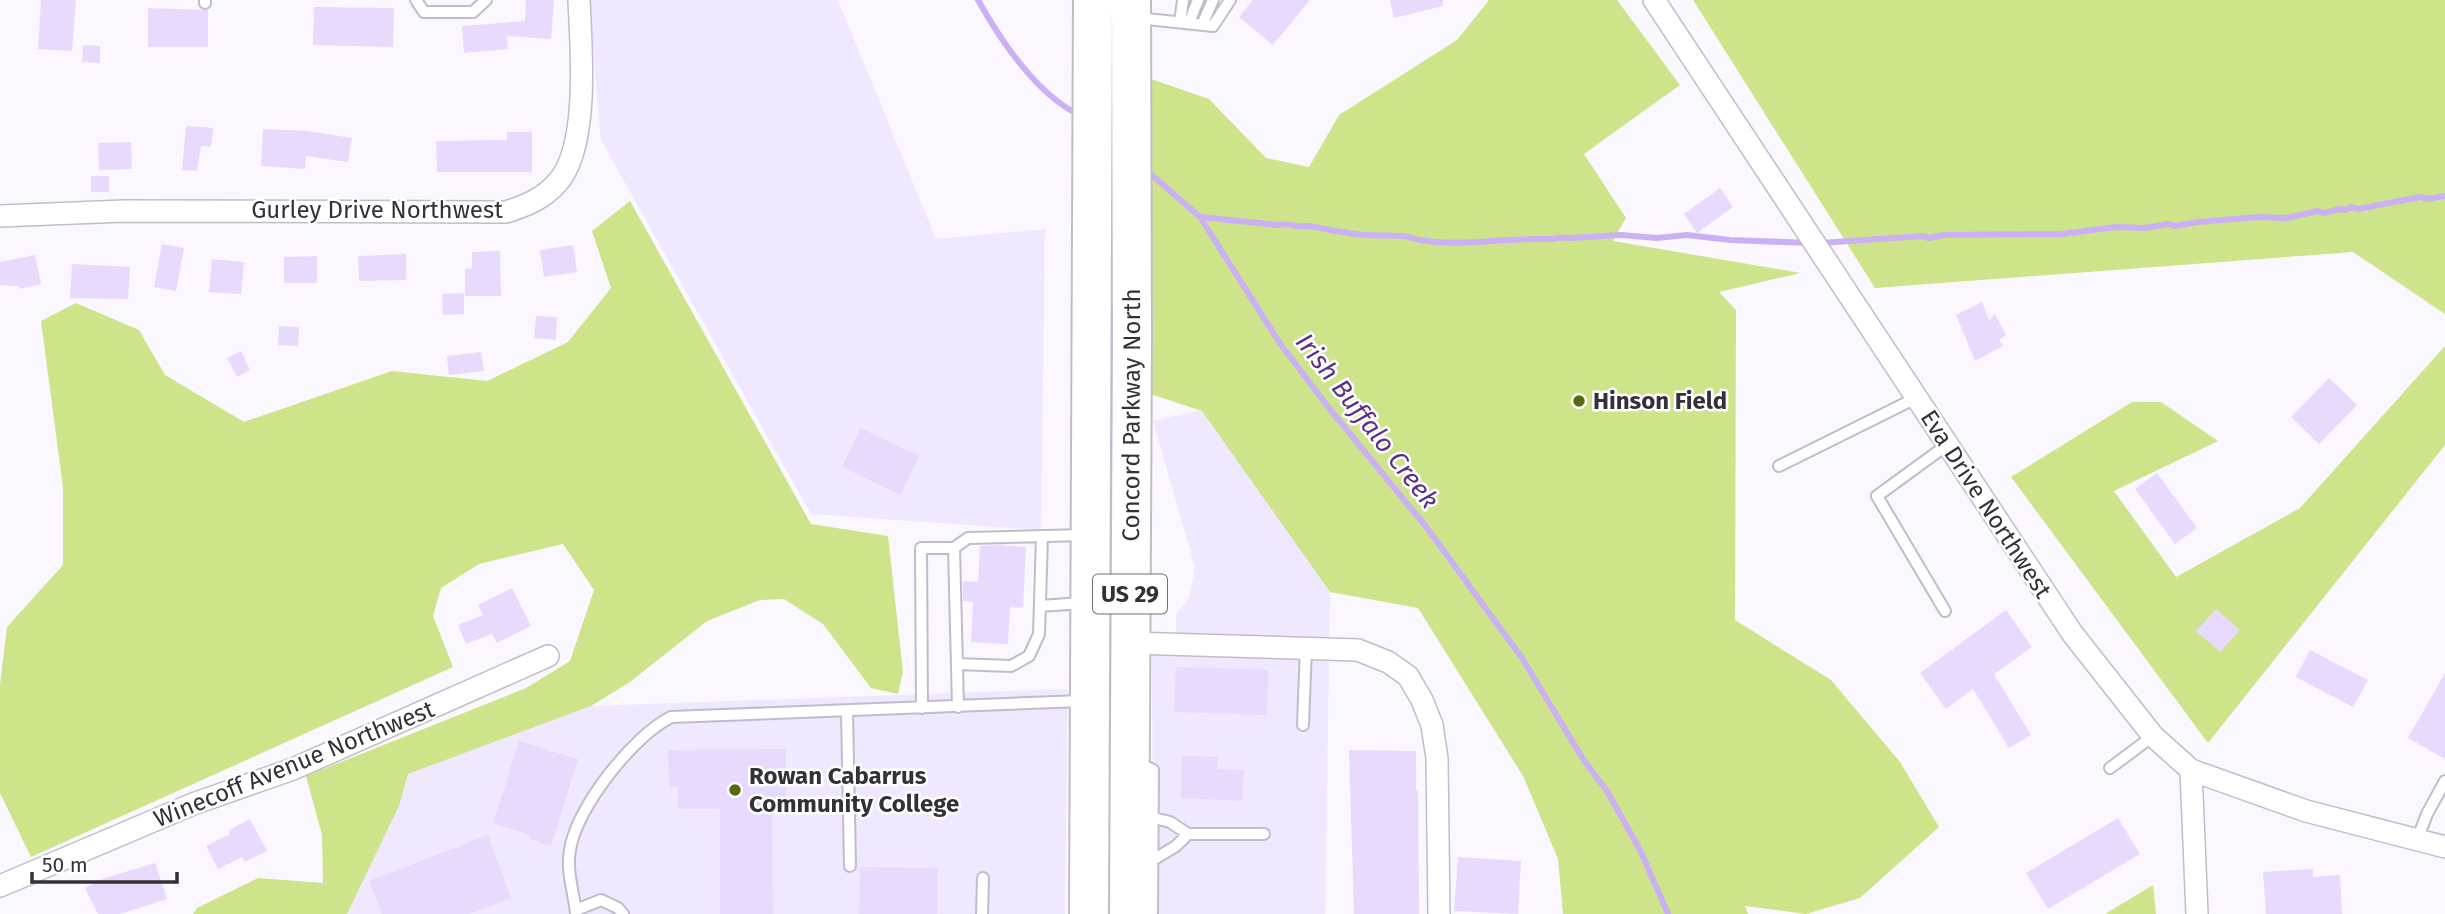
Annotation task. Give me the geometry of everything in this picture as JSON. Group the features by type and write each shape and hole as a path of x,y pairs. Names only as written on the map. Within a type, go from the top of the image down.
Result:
{"highway":[{"name":"Concord Parkway North","path":"1090,914 1093,0"},
{"name":"Concord Parkway North","path":"1129,914 1141,868 1141,815 1129,765 1131,9"},
{"path":"1092,284 1110,384 1110,574 1117,583 1130,585"}],"street":[{"name":"Gurley Drive Northwest","path":"0,216 124,211 506,212 525,206 543,196 558,182 568,166 580,112 583,72 579,0"},
{"name":"Eva Drive Northwest","path":"1654,0 2072,633 2153,736 2191,770 2306,811 2445,847"},
{"path":"1130,643 1359,650 1388,662 1408,676 1432,725 1437,758 1439,914"},
{"name":"Winecoff Avenue Northwest","path":"0,886 193,804 293,769 548,656"},
{"path":"2191,770 2197,914"}],"lane":[{"path":"415,0 424,12 473,12 486,0"},
{"path":"1183,0 1184,23"},
{"path":"1184,23 1198,0"},
{"path":"1202,25 1213,0"},
{"path":"1131,9 1184,23 1213,26 1230,0"},
{"path":"1779,467 1916,398"},
{"path":"1945,611 1877,496 1947,445"},
{"path":"922,708 921,548 954,548 968,538 1090,534"},
{"path":"957,664 1011,666 1029,656 1039,634 1042,536"},
{"path":"954,548 958,707"},
{"path":"1040,606 1090,603"},
{"path":"1303,725 1306,648"},
{"path":"623,914 618,908 601,900 576,912 569,873 572,838 595,795 621,757 655,725 671,717 1090,701"},
{"path":"847,711 850,866"},
{"path":"2110,768 2153,736"},
{"path":"2417,840 2427,814 2445,781"},
{"path":"1141,815 1170,822 1188,834 1264,834"},
{"path":"1152,914 1141,868 1176,846 1188,834"},
{"path":"982,914 983,878"}],"shaded area":[{"path":"589,0 838,0 936,239 1045,229 1041,530 811,514 601,140"},
{"path":"1202,410 1330,592 1325,914 1153,914 1152,636 1176,636 1176,614 1189,598 1195,567 1153,421"},
{"name":"Rowan Cabarrus Community College","path":"1068,689 1065,914 347,914 399,806 408,774 591,706"}],"green space":[{"path":"1489,0 1617,0 1680,85 1584,154 1626,218 1613,241 1801,273 1719,292 1736,310 1735,620 1831,680 1900,762 1939,827 1860,898 1806,914 1745,906 1748,914 1563,914 1558,859 1523,776 1418,608 1330,592 1202,411 1147,393 1148,78 1209,99 1266,158 1309,167 1339,115 1457,40"},
{"path":"1693,0 2445,0 2445,314 2353,252 1875,288"},
{"path":"630,201 811,524 888,536 903,672 898,694 871,688 823,624 784,599 760,600 707,621 630,682 591,706 408,774 399,806 347,914 193,914 197,908 258,878 323,883 322,835 306,776 526,688 570,661 594,590 563,544 479,564 441,588 433,616 453,667 31,857 0,793 0,684 7,627 63,565 63,488 41,321 76,303 139,330 165,375 244,422 392,371 487,381 568,342 611,288 592,231"},
{"path":"2445,346 2445,445 2208,743 2011,477 2132,402 2161,402 2218,441 2114,491 2176,577 2300,508"},
{"path":"2153,885 2156,914 2105,914"}],"building":[{"path":"41,0 76,0 72,51 38,49"},
{"path":"526,0 554,0 551,39 507,36 508,49 464,53 462,26 525,21"},
{"path":"1253,0 1310,0 1273,45 1239,17"},
{"path":"1390,0 1443,0 1443,6 1394,18"},
{"path":"314,7 394,8 393,47 313,45"},
{"path":"148,8 208,10 208,47 148,47"},
{"path":"83,45 100,46 100,63 82,62"},
{"path":"186,126 213,128 211,147 201,146 197,171 182,170"},
{"path":"263,129 307,131 352,138 348,162 306,156 305,169 261,166"},
{"path":"507,132 532,132 532,172 437,172 436,141 507,140"},
{"path":"131,142 132,169 99,170 98,143"},
{"path":"91,176 109,176 109,192 91,192"},
{"path":"1720,188 1733,207 1697,233 1684,214"},
{"path":"162,244 184,248 176,291 154,287"},
{"path":"573,245 577,272 544,277 540,250"},
{"path":"500,251 501,296 465,296 465,269 472,268 472,252"},
{"path":"406,254 406,280 359,281 358,256"},
{"path":"35,255 41,284 20,289 19,286 0,285 0,262"},
{"path":"317,256 317,283 284,283 284,257"},
{"path":"212,259 244,262 241,294 209,292"},
{"path":"72,264 130,267 128,299 70,298"},
{"path":"464,293 464,314 443,315 442,294"},
{"path":"1982,302 1989,320 1995,314 2006,335 1999,340 2003,346 1975,361 1956,315"},
{"path":"536,316 557,317 556,340 534,338"},
{"path":"279,326 299,327 298,346 278,345"},
{"path":"241,351 250,370 237,377 227,358"},
{"path":"481,352 484,371 449,375 447,356"},
{"path":"2329,378 2357,405 2319,444 2291,417"},
{"path":"860,428 919,456 901,495 842,467"},
{"path":"2157,473 2197,528 2175,544 2135,489"},
{"path":"980,546 1026,547 1023,608 1010,607 1008,644 971,642 973,602 963,601 963,581 978,582"},
{"path":"512,588 531,626 497,643 492,634 466,644 458,625 483,615 478,605"},
{"path":"2216,609 2240,630 2220,652 2196,631"},
{"path":"2006,610 2032,647 1994,674 2031,735 2009,748 1973,689 1946,709 1920,673"},
{"path":"2310,650 2368,680 2353,707 2296,677"},
{"path":"1176,667 1268,670 1267,715 1174,712"},
{"path":"2445,673 2445,759 2408,738"},
{"path":"519,741 578,759 551,846 529,839 530,835 493,823"},
{"path":"786,749 786,805 772,805 773,914 720,914 720,809 678,809 678,787 669,787 668,750"},
{"path":"1349,750 1416,751 1419,914 1354,914"},
{"path":"1182,756 1218,757 1217,769 1244,770 1242,801 1181,798"},
{"path":"2118,818 2140,854 2048,909 2026,873"},
{"path":"250,819 267,851 245,862 242,857 218,869 206,846 230,834 228,831"},
{"path":"488,835 511,898 470,914 382,914 369,881"},
{"path":"1458,857 1521,861 1518,914 1454,911"},
{"path":"155,863 167,899 120,914 98,914 85,888 105,878"},
{"path":"860,867 938,868 937,914 859,914"},
{"path":"2313,869 2313,877 2340,875 2342,914 2266,914 2263,872"}],"waterway":[{"name":"Irish Buffalo Creek","path":"978,0 1021,65 1049,94 1079,115"},
{"name":"Irish Buffalo Creek","path":"1146,170 1200,217 1281,345 1427,528 1522,658 1583,759 1607,791 1641,852 1668,914"},
{"path":"1821,243 1944,235 2062,234 2116,227 2145,228 2258,217 2287,218 2317,211 2324,213 2420,197 2427,199 2445,196"},
{"path":"1200,217 1308,226 1441,242 1621,235 1657,238 1687,235 1730,240 1810,243"}],"place":[{"name":"Hinson Field","path":"1579,401"},
{"name":"Rowan Cabarrus Community College","path":"735,790"}]}
